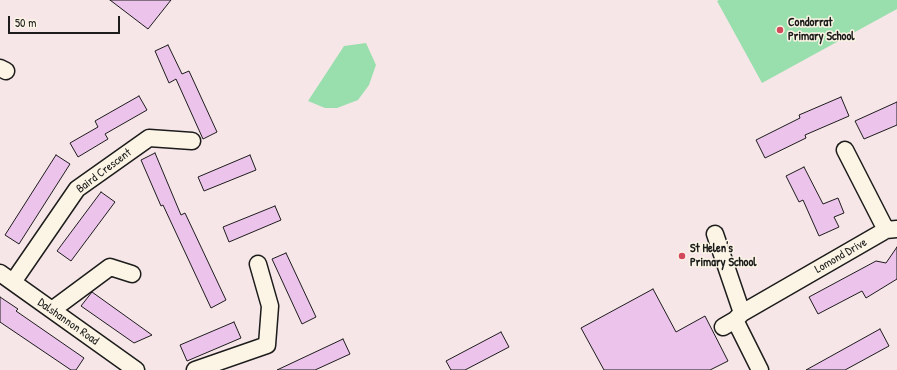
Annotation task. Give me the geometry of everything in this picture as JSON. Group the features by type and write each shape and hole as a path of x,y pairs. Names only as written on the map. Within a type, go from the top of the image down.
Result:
{"street":[{"name":"Baird Crescent","path":"6,278 77,189 150,138 192,141"},
{"name":"Lomond Drive","path":"733,320 796,282 892,230 845,150"},
{"path":"715,234 733,320 760,370"},
{"path":"195,370 267,345 270,306 258,264"},
{"path":"52,310 110,267 132,274"},
{"name":"Dalshannon Road","path":"6,278 136,370"}],"green space":[{"path":"897,0 897,9 762,83 717,1"},
{"path":"366,43 376,65 369,85 358,100 337,108 325,108 308,101 344,46"}],"building":[{"path":"110,0 171,0 148,29"},
{"path":"168,45 182,74 189,71 217,132 203,139 176,79 169,83 155,51"},
{"path":"139,96 147,110 105,134 108,139 78,157 70,143 98,127 95,121"},
{"path":"841,97 849,116 805,135 806,138 765,158 756,140 800,118 799,115"},
{"path":"897,102 897,125 864,139 855,121"},
{"path":"155,153 181,215 185,213 226,300 211,308 163,205 161,206 141,160"},
{"path":"56,155 70,164 19,244 5,235"},
{"path":"250,155 256,170 204,191 198,177"},
{"path":"804,167 823,204 838,198 844,213 834,217 839,227 819,236 803,200 799,202 786,176"},
{"path":"101,192 115,202 71,261 57,251"},
{"path":"275,206 281,220 229,242 223,227"},
{"path":"897,247 897,279 866,298 862,291 818,314 809,297 876,261 886,263"},
{"path":"286,253 316,317 302,324 272,259"},
{"path":"653,289 676,332 705,316 728,361 710,370 604,370 581,328"},
{"path":"92,292 152,335 134,343 81,306"},
{"path":"0,297 18,309 16,311 84,358 76,370 71,370 0,322"},
{"path":"234,322 241,338 187,361 180,345"},
{"path":"880,329 889,346 845,370 806,370"},
{"path":"501,332 509,347 465,370 451,370 446,361"},
{"path":"343,339 350,354 315,370 277,370"}],"place":[{"name":"Condorrat Primary School","path":"780,30"},
{"name":"St Helen's Primary School","path":"682,256"}]}
